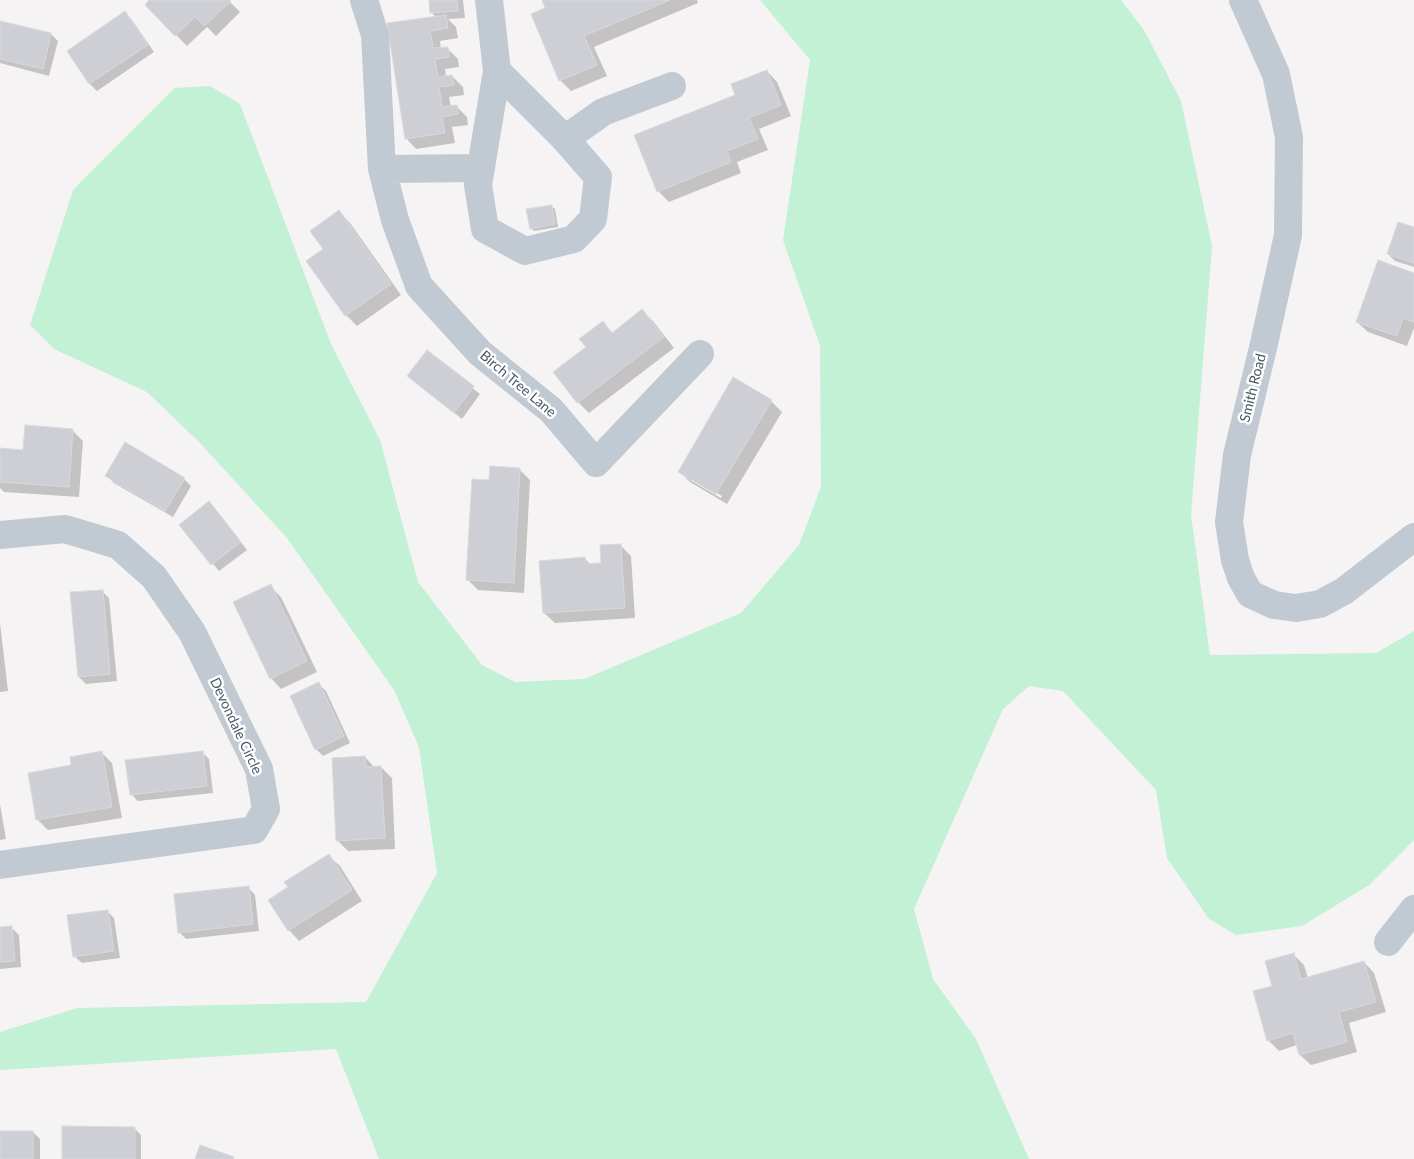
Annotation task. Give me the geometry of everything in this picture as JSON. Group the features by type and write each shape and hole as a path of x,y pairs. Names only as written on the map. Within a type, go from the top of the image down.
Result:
{"street":[{"name":"Birch Tree Lane","path":"364,0 375,35 382,169 395,220 419,286 480,353 552,410 596,463 700,354"},
{"path":"489,0 497,71 478,185 485,229 525,251 574,239 593,219 598,177 565,139 497,71"},
{"name":"Smith Road","path":"1242,0 1276,74 1289,137 1288,235 1237,455 1229,522 1235,560 1241,578 1250,594 1274,605 1296,608 1320,604 1344,592 1414,537"},
{"path":"565,139 603,112 672,86"},
{"path":"382,169 481,168"},
{"name":"Devondale Circle","path":"0,535 64,529 118,545 154,577 192,632 258,769 266,809 254,830 0,865"},
{"path":"1388,942 1414,909"}],"green space":[{"path":"760,0 1121,0 1144,30 1181,101 1212,246 1191,515 1210,655 1376,653 1414,631 1414,840 1369,885 1302,926 1236,935 1209,919 1167,858 1156,790 1063,691 1029,686 1003,709 914,909 933,979 976,1039 1029,1159 379,1159 336,1049 0,1070 0,1032 77,1008 366,1002 437,873 419,747 394,690 287,538 199,442 147,392 54,349 30,325 73,190 175,88 210,86 240,104 331,344 380,440 418,582 482,665 515,682 584,679 741,613 799,545 821,487 820,346 783,240 810,60"}],"building":[{"path":"149,0 231,1 204,26 195,17 175,36 145,5"},
{"path":"429,0 457,0 458,11 430,13"},
{"path":"542,0 670,0 584,36 597,65 559,81 531,14 545,8"},
{"path":"125,11 148,45 89,84 67,51"},
{"path":"446,15 448,28 430,31 433,48 448,47 449,57 435,59 438,77 452,75 454,85 439,87 442,107 457,105 458,114 442,117 445,133 405,139 387,23"},
{"path":"0,21 51,33 43,69 0,59"},
{"path":"767,70 781,105 749,118 758,139 727,151 731,162 657,192 634,135 735,95 731,84"},
{"path":"552,205 555,224 530,229 526,209"},
{"path":"339,210 391,284 345,316 306,261 323,249 310,231"},
{"path":"1398,222 1414,227 1414,263 1387,254"},
{"path":"1378,260 1414,273 1414,322 1403,318 1397,336 1356,322"},
{"path":"642,309 664,337 577,403 553,372 586,347 579,339 603,321 612,333"},
{"path":"427,350 474,386 454,413 407,376"},
{"path":"733,377 772,400 716,494 678,472"},
{"path":"25,425 73,429 69,487 0,482 0,448 23,450"},
{"path":"125,442 185,478 165,511 105,476"},
{"path":"490,466 520,468 514,583 466,580 472,479 489,480"},
{"path":"209,501 241,542 211,565 179,525"},
{"path":"621,544 625,608 543,613 539,561 585,557 586,564 601,563 600,545"},
{"path":"271,584 307,661 270,679 233,602"},
{"path":"103,590 110,674 78,677 70,592"},
{"path":"319,682 344,736 315,750 290,696"},
{"path":"102,751 112,807 36,820 28,773 71,765 70,757"},
{"path":"203,751 207,786 130,795 125,760"},
{"path":"365,756 366,767 381,766 385,838 336,841 332,758"},
{"path":"329,854 352,890 288,931 268,900 288,887 284,882"},
{"path":"249,886 253,924 178,933 174,894"},
{"path":"108,910 114,951 73,957 67,915"},
{"path":"12,926 15,961 0,962 0,927"},
{"path":"1294,953 1301,979 1364,961 1376,1002 1339,1012 1347,1042 1299,1055 1293,1033 1267,1041 1253,991 1272,986 1265,961"},
{"path":"62,1126 135,1127 135,1159 62,1159"},
{"path":"0,1131 33,1131 33,1159 0,1159"},
{"path":"200,1145 234,1157 233,1159 195,1159"}]}
